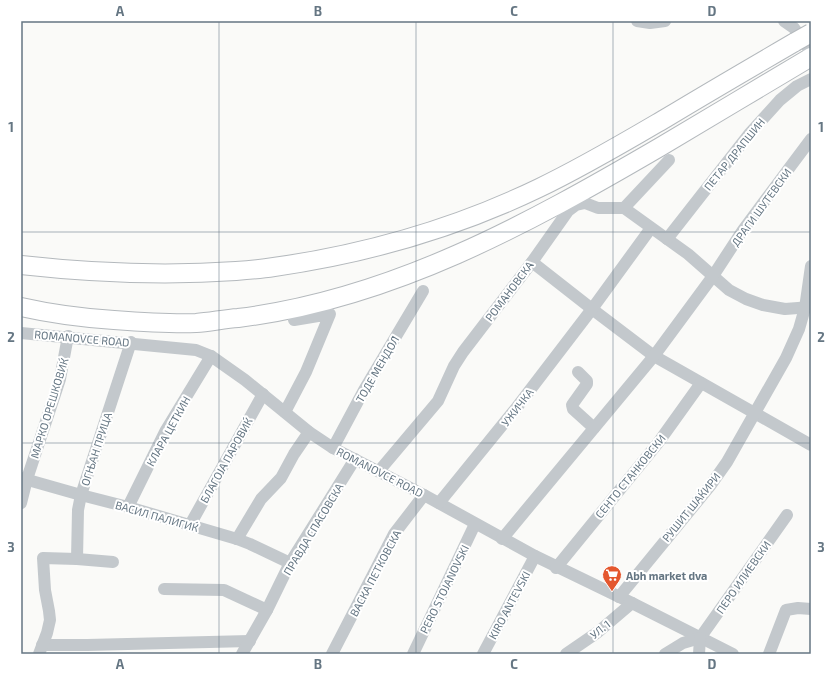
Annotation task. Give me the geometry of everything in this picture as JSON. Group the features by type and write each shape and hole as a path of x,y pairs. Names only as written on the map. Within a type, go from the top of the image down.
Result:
{"highway":[{"path":"21,265 128,273 204,273 272,268 337,256 409,238 477,215 539,188 618,147 811,33"},
{"path":"21,307 77,317 137,322 196,323 262,315 303,307 352,294 478,246 539,215 619,170 808,57"}],"street":[{"path":"637,21 650,24 665,21"},
{"path":"784,21 794,28 808,57"},
{"name":"ПЕТАР ДРАПШИН","path":"667,239 750,132 780,100 797,86 811,80"},
{"name":"ДРАГИ ШУТЕВСКИ","path":"502,539 654,356 713,276 743,230 811,139"},
{"path":"669,160 624,208 688,254 730,290 746,299 763,305 785,309 808,307"},
{"name":"РОМАНОВСКА","path":"379,471 438,401 454,366 463,352 532,262 568,211 576,205 585,203 598,208 624,208"},
{"name":"УЖИЧКА","path":"439,503 517,407 592,309 651,228"},
{"path":"21,259 128,273"},
{"path":"532,262 654,356 811,445"},
{"name":"РУШИТ ШАЌИРИ","path":"619,596 710,486 755,413 786,358 808,307 811,266"},
{"name":"ТОДЕ МЕНДОЛ","path":"333,448 364,390 424,291"},
{"path":"285,412 306,372 330,314 294,320"},
{"name":"ROMANOVCE ROAD","path":"21,333 131,342 196,350 211,356 263,394 309,432 333,448 439,503 556,568 632,602 733,654"},
{"name":"МАРКО ОРЕШКОВИЌ","path":"21,503 24,478 60,379 68,336"},
{"name":"ОГЊАН ПРИЦА","path":"77,559 78,510 81,495 131,342"},
{"name":"КЛАРА ЦЕТКИН","path":"128,507 166,430 211,356"},
{"path":"578,372 587,381 587,384 572,405 573,409 594,428"},
{"name":"СЕНТО СТАНКОВСКИ","path":"556,568 658,443 701,383"},
{"name":"БЛАГОЈА ПАРОВИЌ","path":"190,525 263,394"},
{"path":"236,539 261,499 281,478 294,454 309,432"},
{"name":"ПРАВДА СПАСОВСКА","path":"242,654 267,610 290,564 355,459"},
{"name":"ВАСИЛ ПАЛИГИЌ","path":"24,478 236,539 250,544 290,564"},
{"name":"ВАСКА ПЕТКОВСКА","path":"332,654 394,534 424,495"},
{"name":"ПЕРО ИЛИЕВСКИ","path":"700,638 787,515"},
{"name":"PERO STOJANOVSKI","path":"413,654 475,524"},
{"name":"KIRO ANTEVSKI","path":"483,654 534,556"},
{"path":"113,562 43,558 45,590 50,620 41,649 128,649 250,641"},
{"path":"164,589 224,590 267,610"},
{"name":"УЛ. 1","path":"566,654 598,632 632,602"},
{"path":"769,654 786,610 798,608 811,609"},
{"path":"665,654 683,643 700,638 700,654"}],"place":[{"name":"Abh market dva","path":"612,592"}]}
